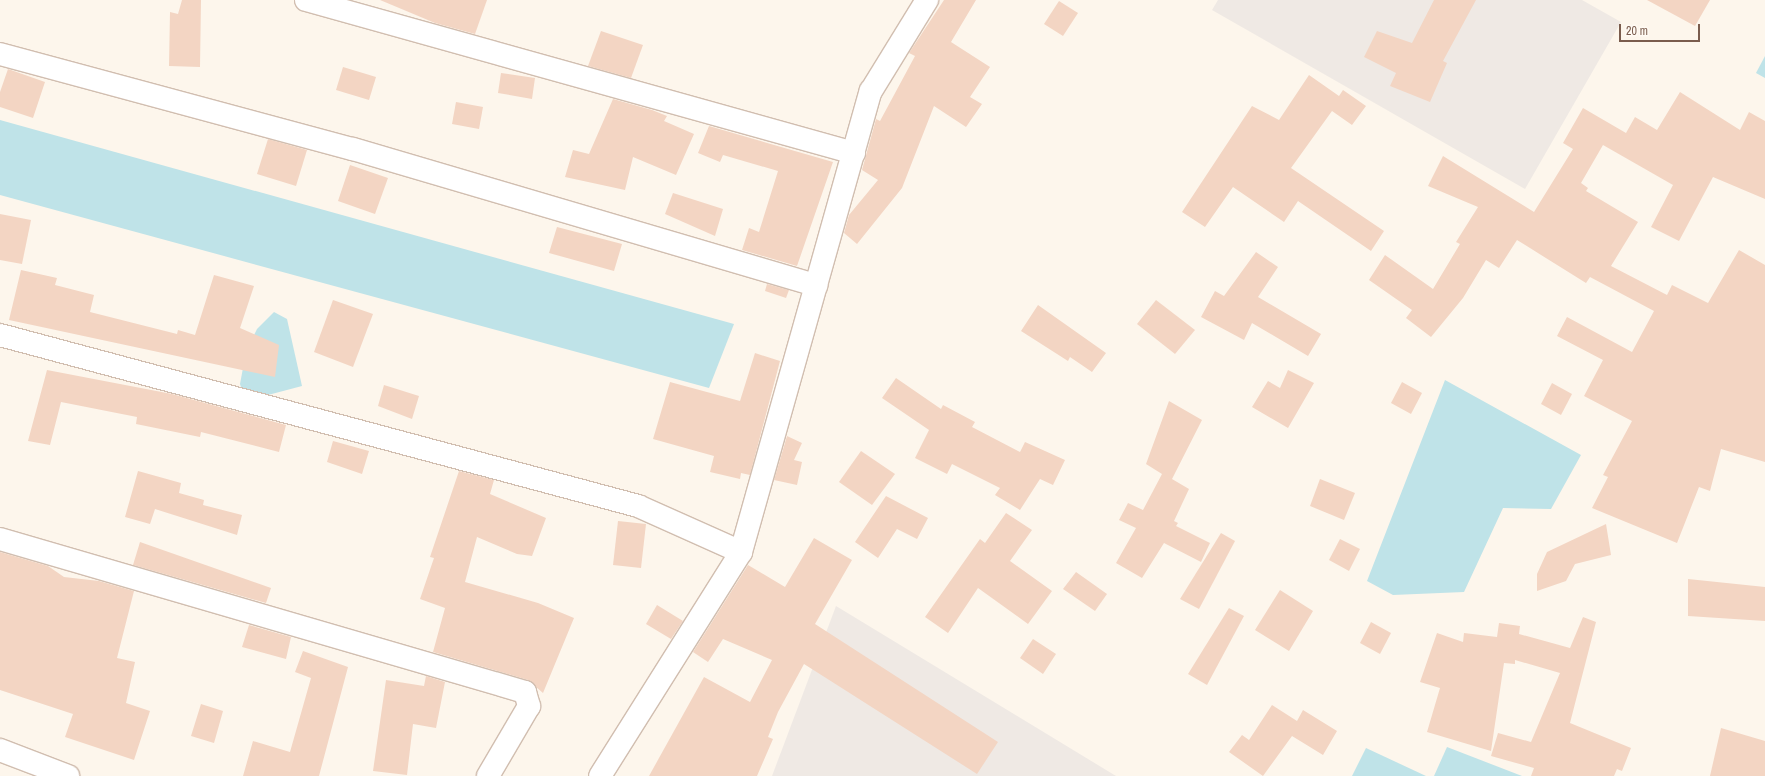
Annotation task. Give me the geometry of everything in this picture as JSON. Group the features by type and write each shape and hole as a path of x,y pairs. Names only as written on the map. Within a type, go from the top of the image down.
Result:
{"street":[{"path":"306,0 854,153"},
{"path":"600,776 741,552 871,91 926,0"},
{"path":"0,54 353,149 816,285"},
{"path":"0,335 638,506 741,552"},
{"path":"0,539 525,692 529,706 488,776"},
{"path":"0,750 68,776"}],"shaded area":[{"path":"1218,0 1582,0 1621,22 1525,189 1212,10"},
{"path":"836,606 1116,776 772,776"}],"water":[{"path":"1765,56 1765,78 1756,73"},
{"path":"0,120 734,324 709,388 0,195"},
{"path":"274,312 287,319 302,386 268,395 243,393 240,384 246,352 257,329"},
{"path":"1445,380 1581,455 1551,509 1503,508 1464,592 1393,595 1367,581"},
{"path":"1447,747 1522,776 1434,776"},
{"path":"1366,748 1426,776 1352,776"}],"building":[{"path":"182,0 201,0 200,67 169,66 170,12 178,14"},
{"path":"380,0 487,0 475,34 435,23"},
{"path":"944,0 976,0 951,42 990,67 970,97 982,104 966,127 934,106 902,188 857,244 844,233 849,215 878,180 862,170 876,119 880,121 915,56 909,53"},
{"path":"1434,0 1476,0 1443,61 1447,63 1430,102 1390,86 1396,73 1364,57 1377,31 1412,43"},
{"path":"1647,0 1710,0 1695,26"},
{"path":"1059,1 1078,13 1063,36 1044,24"},
{"path":"601,31 643,45 631,78 588,66"},
{"path":"343,67 376,77 369,100 336,90"},
{"path":"8,69 45,82 33,118 0,107 0,92"},
{"path":"501,73 535,78 532,99 498,93"},
{"path":"1309,75 1339,96 1343,90 1366,106 1352,125 1332,111 1291,168 1384,231 1371,251 1298,201 1284,222 1233,187 1205,227 1182,212 1252,106 1279,120"},
{"path":"1680,92 1740,130 1749,112 1765,121 1765,199 1713,177 1679,241 1651,227 1673,185 1603,145 1581,183 1588,188 1586,191 1638,222 1611,266 1667,295 1672,285 1708,303 1739,250 1765,265 1765,462 1721,449 1710,491 1699,487 1677,543 1592,508 1608,477 1603,475 1632,421 1584,396 1603,360 1557,336 1567,317 1632,352 1654,311 1590,277 1586,283 1517,240 1499,268 1486,260 1463,298 1431,337 1406,318 1412,310 1369,280 1385,255 1433,289 1460,244 1456,242 1478,207 1428,186 1443,156 1534,212 1573,149 1563,143 1583,108 1626,133 1635,117 1657,130"},
{"path":"613,99 652,110 667,116 664,121 694,134 676,175 633,157 625,190 565,177 573,150 589,154"},
{"path":"456,102 483,107 479,129 452,124"},
{"path":"709,126 833,162 797,266 742,250 749,228 759,232 778,171 723,155 720,162 698,153"},
{"path":"268,139 307,150 296,186 257,174"},
{"path":"350,165 388,178 375,214 338,201"},
{"path":"673,193 723,209 715,236 665,214"},
{"path":"0,214 31,220 22,264 0,260"},
{"path":"557,227 622,244 614,271 549,253"},
{"path":"1256,252 1278,267 1258,297 1321,334 1308,356 1252,323 1244,340 1201,317 1215,291 1224,296"},
{"path":"21,270 57,278 55,285 94,295 90,312 177,334 178,330 195,335 214,275 254,286 240,328 279,345 275,377 9,320"},
{"path":"767,284 789,290 786,298 765,291"},
{"path":"333,300 373,314 353,367 314,352"},
{"path":"1156,300 1195,330 1175,354 1137,324"},
{"path":"1038,305 1106,353 1092,372 1070,357 1068,361 1021,331"},
{"path":"755,353 780,361 750,475 741,473 740,479 710,472 714,456 653,439 670,382 740,401"},
{"path":"47,370 172,394 286,425 279,452 201,432 200,437 136,424 137,417 61,402 50,445 28,441"},
{"path":"1288,370 1314,383 1288,428 1252,407 1268,381 1280,388"},
{"path":"896,378 941,409 943,405 975,422 972,427 1020,452 1025,442 1065,460 1053,485 1040,479 1020,510 995,495 1000,488 952,464 947,474 915,458 929,430 882,398"},
{"path":"1402,382 1422,393 1411,414 1391,403"},
{"path":"1552,383 1572,394 1561,415 1541,404"},
{"path":"384,385 419,396 412,419 378,406"},
{"path":"1169,401 1202,420 1172,479 1189,489 1174,521 1178,523 1176,526 1210,543 1201,562 1164,543 1142,578 1116,563 1136,528 1119,520 1128,503 1143,510 1162,474 1146,464"},
{"path":"787,436 802,443 794,460 802,462 797,485 774,480"},
{"path":"333,441 369,451 362,474 327,462"},
{"path":"861,451 895,474 872,505 839,482"},
{"path":"138,471 181,483 179,493 204,500 203,505 242,515 237,535 155,509 150,524 125,517"},
{"path":"459,471 494,480 490,494 546,518 532,556 517,554 477,537 465,582 538,603 574,618 543,693 528,680 433,652 445,608 420,599 434,558 430,557"},
{"path":"1320,479 1355,493 1344,520 1310,506"},
{"path":"886,496 928,518 917,539 897,529 878,558 855,542"},
{"path":"1006,513 1032,530 1010,561 1052,591 1028,624 978,588 948,633 925,617 980,539 985,543"},
{"path":"618,521 646,524 641,568 613,565"},
{"path":"1606,524 1611,555 1575,564 1566,581 1537,591 1537,574 1547,552"},
{"path":"1221,533 1235,541 1199,609 1180,599"},
{"path":"814,538 852,560 815,624 998,742 977,774 804,664 778,712 768,737 773,739 757,776 649,776 704,677 750,702 772,660 723,639 708,662 693,652 748,565 785,587"},
{"path":"1340,539 1360,549 1349,571 1329,560"},
{"path":"140,542 271,588 266,603 133,565"},
{"path":"0,552 48,566 64,577 99,581 134,591 117,658 135,662 126,703 150,711 134,760 65,737 73,714 0,690"},
{"path":"1076,572 1107,594 1095,611 1063,589"},
{"path":"1688,579 1765,587 1765,621 1688,616"},
{"path":"1280,590 1313,611 1289,651 1255,630"},
{"path":"657,605 683,621 671,639 646,624"},
{"path":"1229,608 1244,616 1207,685 1188,674"},
{"path":"1583,617 1596,622 1570,723 1631,748 1622,771 1617,769 1614,776 1531,776 1534,768 1491,756 1498,733 1531,742 1560,673 1515,660 1515,664 1504,663 1491,751 1427,732 1440,688 1420,682 1437,633 1463,642 1464,633 1497,637 1499,623 1520,626 1519,634 1570,648"},
{"path":"1371,622 1391,633 1380,654 1360,643"},
{"path":"249,625 291,637 286,659 242,647"},
{"path":"1033,639 1056,654 1043,674 1020,658"},
{"path":"303,651 348,667 319,776 243,776 253,741 290,752 311,678 295,672"},
{"path":"426,676 445,682 436,728 413,724 407,775 373,771 386,680 424,686"},
{"path":"201,704 223,711 214,743 191,736"},
{"path":"1272,705 1297,721 1303,710 1337,731 1323,755 1292,736 1263,776 1229,752 1242,735 1249,740"},
{"path":"1721,728 1765,741 1765,776 1710,776"}]}
